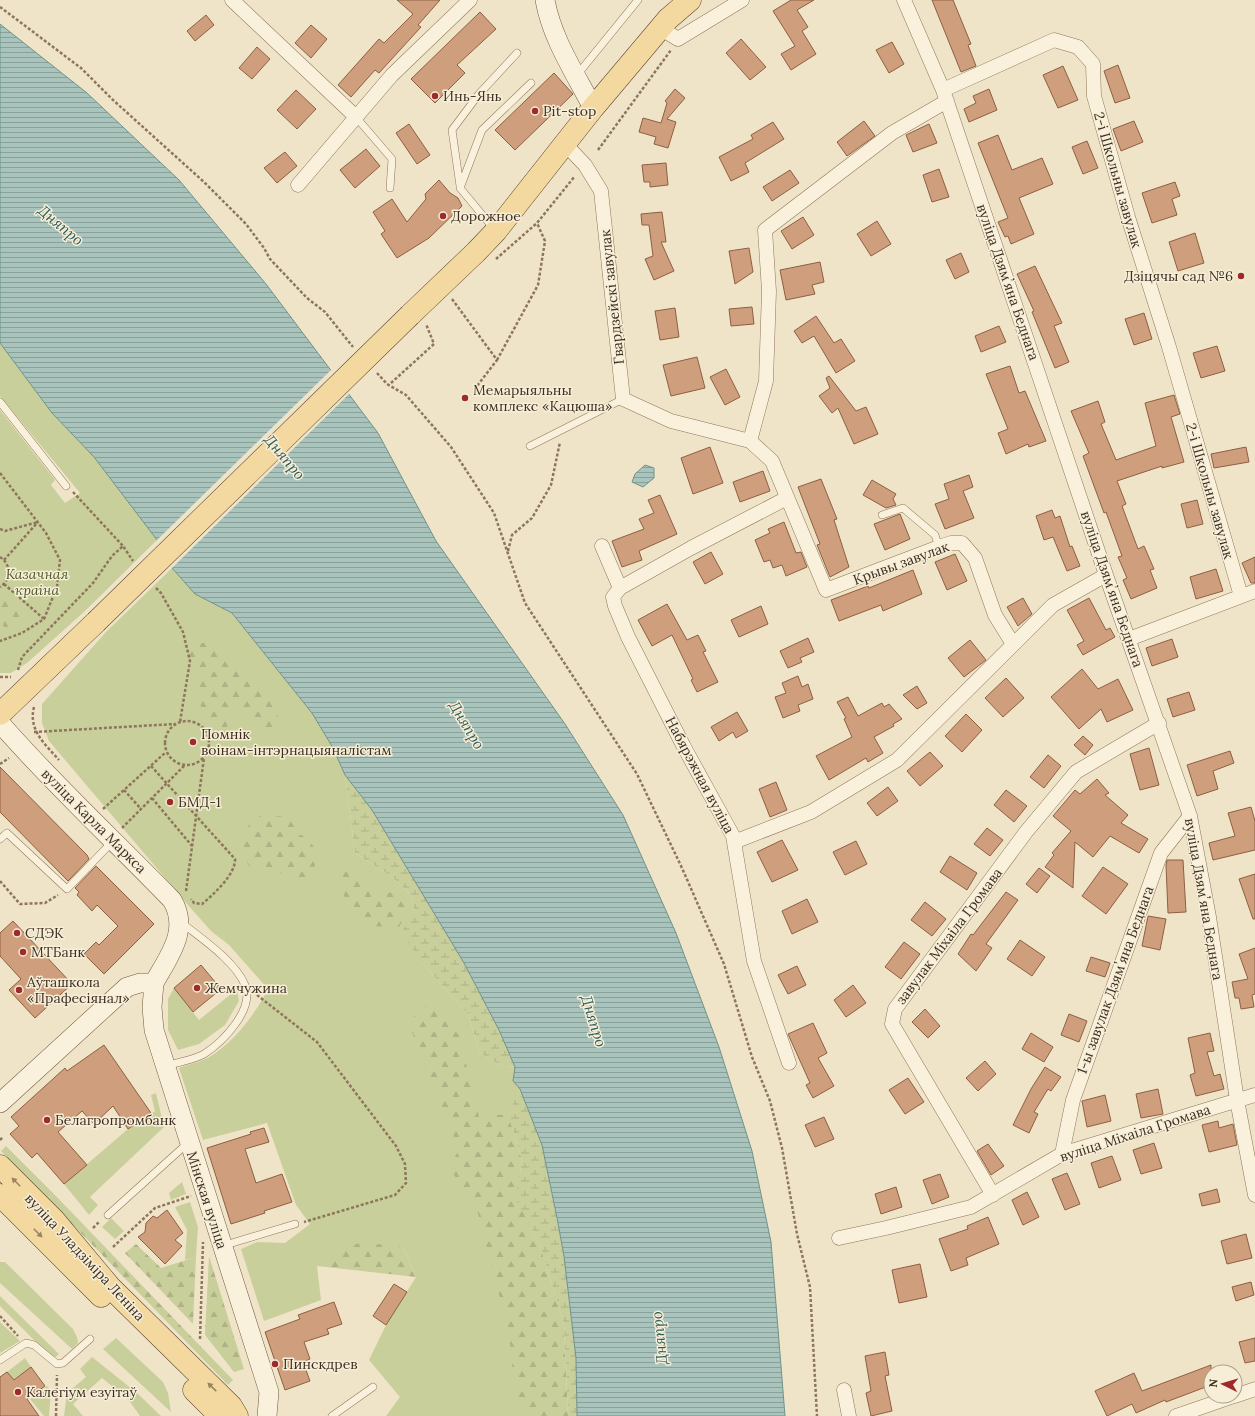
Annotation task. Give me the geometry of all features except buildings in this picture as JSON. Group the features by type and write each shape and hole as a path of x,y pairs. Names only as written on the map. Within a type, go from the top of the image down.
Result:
{"main road":[{"path":"0,714 417,317 496,231 593,108 669,34 690,0"},
{"name":"вуліца Уладзіміра Леніна","path":"0,1166 54,1220 110,1288 231,1406 237,1416"},
{"name":"вуліца Уладзіміра Леніна","path":"0,1195 220,1416"}],"street":[{"path":"232,0 355,116"},
{"path":"298,185 355,116 392,75 470,0"},
{"path":"546,0 549,19 575,76 593,108"},
{"path":"669,34 742,0"},
{"name":"вуліца Дзямʼяна Беднага","path":"904,0 945,95 1106,574 1159,723 1190,816 1209,917 1237,1100 1255,1195"},
{"name":"2-і Школьны завулак","path":"750,441 766,381 769,290 765,230 892,133 945,95 1054,40 1078,47 1092,64 1094,96 1128,217 1171,354 1241,596"},
{"name":"Гвардзейскі завулак","path":"566,144 585,165 601,191 623,399"},
{"path":"623,399 671,421 750,441"},
{"name":"Крывы завулак","path":"750,441 772,461 826,590 939,547 951,543 962,543 975,558 995,615 1013,644"},
{"path":"602,546 620,588 691,548 787,498"},
{"path":"734,842 811,812 897,760 1053,605 1106,574"},
{"name":"Набярэжная вуліца","path":"620,588 613,596 615,606 628,637 684,746 733,836 754,961 789,1063"},
{"path":"1129,638 1255,591"},
{"name":"вуліца Карла Маркса","path":"0,723 22,748 117,835 172,900 178,910 180,922"},
{"name":"завулак Міхаіла Громава","path":"993,1194 892,1024 895,1009 1026,832 1076,772 1159,723"},
{"name":"1-ы завулак Дзямʼяна Беднага","path":"1062,1154 1072,1100 1161,853 1190,816"},
{"path":"0,1103 127,987 140,983 154,983 177,939 180,922"},
{"name":"Мінская вуліца","path":"154,983 152,1007 154,1030 164,1066 269,1392 267,1416"},
{"name":"вуліца Міхаіла Громава","path":"839,1238 972,1207 1062,1154 1255,1094"},
{"path":"1243,1393 1255,1389"},
{"path":"844,1390 849,1416"},
{"path":"1176,1416 1211,1404"}],"lane":[{"path":"575,76 638,0"},
{"path":"496,231 460,188 452,130 479,94 517,53"},
{"path":"460,188 482,130 531,83"},
{"path":"355,116 392,159 390,188"},
{"path":"530,446 623,399"},
{"path":"0,402 66,486"},
{"path":"882,515 903,508 935,535 939,547"},
{"path":"0,839 7,833 67,889 117,835"},
{"path":"164,1066 204,1054 234,1029 246,1004 246,986 235,967 180,922"},
{"path":"108,1215 189,1142"},
{"path":"222,1246 295,1224"},
{"path":"0,1360 26,1343 34,1345 57,1364 63,1363 90,1339"},
{"path":"332,1416 373,1387"}],"path":[{"path":"0,7 81,68 113,100 204,182 246,224 264,248 270,259 307,298 325,312 334,326 355,349"},
{"path":"598,150 669,34"},
{"path":"477,386 497,360 538,285 545,241 537,223"},
{"path":"452,298 497,360"},
{"path":"391,383 434,344 417,317"},
{"path":"376,372 387,384 406,395 451,447 494,513 525,603 637,774 682,868 724,964 752,1057 770,1101 782,1148 798,1234 810,1287 817,1416"},
{"path":"508,551 512,535 532,518 551,486 563,429"},
{"path":"0,473 46,533 60,560 56,587 44,619 22,633 0,640"},
{"path":"66,486 83,501 123,546"},
{"path":"0,529 5,532 38,522"},
{"path":"4,560 38,522"},
{"path":"0,557 4,560 9,572 4,584 0,587"},
{"path":"4,584 44,619"},
{"path":"17,676 22,657"},
{"path":"35,731 175,724 187,721 194,722 205,731 209,745 204,758 186,892 187,904 180,922"},
{"path":"175,724 166,733 164,740 166,752 173,762 184,766 192,765 204,758"},
{"path":"101,811 166,752"},
{"path":"151,766 235,859 233,872 202,904 194,903 186,892"},
{"path":"117,835 184,766"},
{"path":"124,790 141,809"},
{"path":"152,798 192,846"},
{"path":"0,881 20,904 45,903 67,889"},
{"path":"246,986 318,1042 396,1146 405,1164 406,1183 395,1195 295,1224"},
{"path":"0,1140 3,1137"},
{"path":"113,1247 155,1208 193,1196 195,1202"},
{"path":"200,1339 203,1236"}],"green space":[{"name":"Казачная краіна","path":"0,343 52,413 94,457 157,540 85,611 27,663 11,673 0,673 0,410 55,480 51,485 65,503 80,493 0,396"},
{"path":"172,568 195,594 232,613 312,713 333,748 345,775 355,853 391,876 409,893 415,911 422,963 468,1014 480,1053 500,1065 515,1067 513,1081 520,1089 509,1114 568,1416 386,1416 400,1397 369,1360 386,1325 416,1277 403,1247 317,1266 321,1300 264,1321 241,1249 257,1242 285,1243 310,1224 296,1205 267,1123 203,1140 179,1068 207,1058 220,1050 244,1026 268,989 229,945 211,931 187,904 49,741 42,723 42,704 106,632"},
{"path":"6,597 29,620 4,628 0,611 0,599"},
{"path":"193,643 205,643 222,649 239,663 272,701 278,716 276,726 268,731 253,723 242,709 235,709 229,713 227,729 219,733 207,727 202,718 198,680 188,651"},
{"path":"345,775 372,810 464,963 499,1030 515,1067 500,1065 480,1053 468,1014 422,963 401,933 415,911 409,893 391,876 355,853"},
{"path":"262,815 279,816 288,819 297,833 305,837 314,847 316,853 315,866 308,881 286,877 277,870 262,870 249,866 240,848 250,822"},
{"path":"344,869 357,872 372,895 400,891 411,906 399,927 363,926 341,891"},
{"path":"174,988 199,1020 237,989 239,1001 225,1025 199,1044 178,1050 168,1030 168,999"},
{"path":"428,1004 459,1035 479,1117 508,1114 522,1160 516,1199 540,1245 564,1325 568,1416 531,1416 516,1406 509,1333 476,1206 449,1168 459,1149 408,1022"},
{"path":"520,1089 542,1145 564,1256 576,1358 577,1416 568,1416 564,1325 540,1245 516,1199 522,1160 508,1114"},
{"path":"156,1093 164,1127 90,1197 98,1205 89,1215 64,1184 128,1129 155,1111 151,1095"},
{"path":"6,1146 54,1194 48,1199 1,1151"},
{"path":"182,1182 186,1194 171,1200 169,1193"},
{"path":"54,1194 233,1380 228,1385 48,1199"},
{"path":"190,1202 198,1227 196,1257 185,1260 187,1230 175,1207"},
{"path":"111,1218 124,1231 115,1239 102,1227"},
{"path":"360,1242 403,1247 416,1277 317,1266"},
{"path":"136,1244 161,1268 196,1257 193,1324 125,1253"},
{"path":"209,1256 244,1369 234,1372 205,1335"},
{"path":"0,1262 5,1262 73,1329 78,1343 72,1349 0,1283"},
{"path":"0,1296 59,1354 53,1359 0,1306"},
{"path":"0,1322 20,1341 0,1353"},
{"path":"116,1338 163,1382 168,1393 171,1412 103,1349"},
{"path":"92,1357 137,1393 161,1416 140,1416 128,1399 102,1378 73,1404 83,1416 64,1416 67,1393 86,1377 80,1369"},
{"path":"25,1358 31,1367 14,1380 7,1372"},
{"path":"47,1386 51,1391 49,1416 44,1416 30,1399"}],"water":[{"name":"Дняпро","path":"0,24 87,93 179,180 266,284 378,433 436,541 565,724 623,815 676,933 719,1047 752,1151 771,1242 785,1416 577,1416 576,1358 564,1256 542,1145 520,1089 513,1081 515,1067 499,1030 464,963 372,810 345,775 333,748 312,713 232,613 195,594 172,568 157,540 94,457 52,413 0,343"},
{"path":"645,465 654,468 654,478 643,487 632,482 635,474"}],"pier":[{"path":"332,369 350,393 171,569 156,541"}],"place":[{"name":"Инь-Янь","path":"435,96"},
{"name":"Pit-stop","path":"535,111"},
{"name":"Дорожное","path":"443,216"},
{"name":"Дзіцячы сад №6","path":"1241,276"},
{"name":"Мемарыяльны комплекс «Кацюша»","path":"465,398"},
{"name":"Помнік воінам-інтэрнацыяналістам","path":"193,742"},
{"name":"БМД-1","path":"170,802"},
{"name":"СДЭК","path":"17,933"},
{"name":"МТБанк","path":"23,952"},
{"name":"Жемчужина","path":"197,988"},
{"name":"Аўташкола «Прафесіянал»","path":"19,990"},
{"name":"Белагропромбанк","path":"47,1120"},
{"name":"Пинскдрев","path":"275,1364"},
{"name":"Калегіум езуітаў","path":"18,1392"}]}
